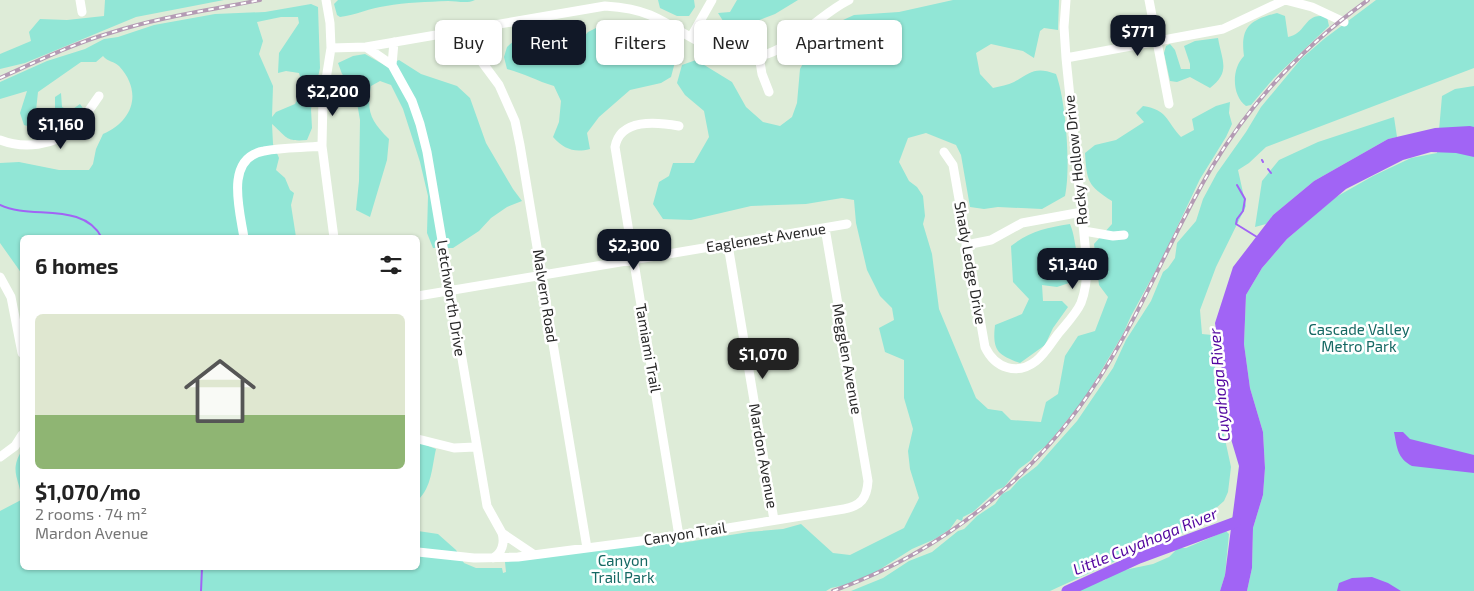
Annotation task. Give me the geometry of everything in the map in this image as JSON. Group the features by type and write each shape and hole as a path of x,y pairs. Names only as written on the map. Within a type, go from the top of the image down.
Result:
{"street":[{"path":"80,0 82,12"},
{"path":"691,37 712,0"},
{"path":"767,53 788,44 823,15 848,0"},
{"name":"Rocky Hollow Drive","path":"1006,368 1022,369 1035,362 1077,309 1084,294 1087,274 1066,58 1064,27 1066,0"},
{"path":"1149,0 1169,104"},
{"path":"1066,58 1223,29 1285,0 1309,5 1344,22"},
{"path":"326,1 330,23 330,48 323,98 322,146 334,235"},
{"path":"502,23 596,7 615,6 650,14 694,39"},
{"path":"330,48 366,47 435,35"},
{"path":"392,65 394,42"},
{"name":"Letchworth Drive","path":"366,47 392,65 412,101 420,124 486,506 502,533 533,554"},
{"name":"Malvern Road","path":"484,65 498,85 515,121 587,548"},
{"path":"760,65 769,92"},
{"path":"0,140 26,145 40,144 64,136 72,130 99,96"},
{"path":"43,114 53,140"},
{"name":"Tamiami Trail","path":"679,536 615,147 624,130 630,127 659,122 680,126"},
{"path":"244,235 237,181 245,162 254,154 263,151 322,146"},
{"name":"Shady Ledge Drive","path":"944,152 953,166 985,347 992,359 1006,368"},
{"path":"966,245 991,240 1022,222 1082,212"},
{"name":"Eaglenest Avenue","path":"420,296 847,224"},
{"name":"Megglen Avenue","path":"825,228 868,481 867,491"},
{"path":"1084,231 1113,236 1124,235"},
{"name":"Mardon Avenue","path":"728,245 774,520"},
{"path":"0,277 11,297 20,344"},
{"path":"0,457 15,446 20,438"},
{"path":"420,440 454,448 475,447"},
{"name":"Canyon Trail","path":"420,552 493,558 518,557 679,536 853,507 862,501 867,491"},
{"path":"493,558 502,548 504,540 502,533"}],"green space":[{"path":"105,0 224,0 136,17 25,63 0,69 0,54 31,41 29,32 40,19 67,20 104,16"},
{"path":"338,0 475,0 401,4 340,17 337,15 334,4"},
{"path":"658,0 694,0 695,7 689,16 677,16 660,8"},
{"path":"737,0 798,0 775,14 760,20 722,20 718,13 730,12"},
{"name":"Canyon Trail Park","path":"953,0 1059,0 1058,30 1044,28 1040,31 1034,58 1023,51 991,44 976,53 980,74 993,88 1012,83 1033,72 1043,71 1056,74 1065,117 1068,169 1065,196 1042,209 998,207 984,209 970,207 961,155 956,145 926,133 908,138 899,162 909,181 917,187 923,196 925,216 923,224 932,254 939,309 976,398 988,409 1002,411 1011,420 1041,422 1046,402 1058,394 1065,356 1078,336 1095,331 1108,297 1099,285 1094,244 1112,224 1112,201 1098,191 1090,182 1085,153 1095,145 1116,140 1144,122 1136,113 1143,106 1162,113 1181,137 1194,130 1192,119 1216,106 1230,102 1229,113 1232,124 1226,137 1200,179 1162,259 1123,334 1085,398 1047,445 1019,469 1004,487 997,490 973,512 963,517 962,521 957,519 950,529 935,539 912,549 871,575 826,591 0,591 0,511 20,501 20,570 420,570 420,531 438,534 456,550 464,563 476,568 502,568 503,573 506,572 505,562 670,541 681,543 749,532 783,529 801,524 833,553 850,555 904,528 919,498 910,469 908,451 913,429 904,398 904,360 885,352 879,328 894,320 892,308 880,296 867,270 856,223 854,200 842,198 806,204 751,206 691,220 663,219 653,204 659,182 669,176 673,163 694,163 709,137 704,111 685,95 677,83 682,65 694,61 694,65 704,65 732,82 746,107 763,122 780,126 792,117 797,103 800,69 802,65 902,65 902,20 843,20 854,15 899,12"},
{"path":"1376,0 1474,0 1474,68 1266,147 1249,163 1238,170 1246,206 1216,267 1200,310 1202,334 1212,335 1220,416 1231,467 1228,492 1224,501 1199,523 1182,533 1050,591 851,591 883,578 909,561 932,552 958,531 964,529 977,516 995,504 1002,494 1010,490 1037,466 1077,421 1113,368 1126,340 1151,301 1163,272 1175,258 1177,243 1196,221 1203,199 1217,173 1261,107 1301,59"},
{"path":"311,4 318,7 320,68 311,109 312,128 307,140 294,140 287,138 272,124 273,144 279,158 276,170 285,178 290,190 294,193 291,205 296,235 20,235 20,271 0,243 0,163 19,162 59,170 89,170 93,164 96,149 103,134 122,122 128,114 132,96 131,86 119,66 103,56 96,62 81,62 38,92 35,120 31,127 24,125 20,113 27,91 0,99 0,82 47,61 85,49 104,39 118,37 154,25 215,14 265,12","holes":["281,17 298,17 299,23 279,53 278,73 286,71 299,73 301,81 300,92 295,104 276,112 272,117 273,86 259,54 263,41 257,22"]},
{"path":"1277,13 1285,16 1288,37 1299,32 1314,17 1327,17 1329,26 1274,78 1251,105 1246,106 1238,96 1235,75 1244,56 1243,46 1246,31 1254,22"},
{"path":"596,28 596,65 674,65 671,77 661,83 630,90 599,117 587,133 590,149 579,151 565,147 553,137 559,122 561,101 554,86 507,69 504,57 507,47 512,43 512,65 586,65 586,34"},
{"path":"1218,38 1223,60 1223,71 1217,82 1210,88 1190,77 1177,82 1170,81 1164,53 1166,46 1170,44 1175,50 1181,69 1190,69 1184,46 1195,41"},
{"path":"365,54 386,66 399,60 421,74 457,86 470,98 486,143 522,201 507,207 491,218 479,231 453,248 433,248 427,233 428,196 420,162 403,109 391,85 380,81 371,86 369,103 371,116 389,139 387,160 370,217 356,210 359,181 360,120 352,84 342,74 338,63 353,56"},
{"name":"Cascade Valley Metro Park","path":"1474,86 1474,591 1247,591 1252,568 1253,528 1263,495 1265,468 1263,432 1250,388 1244,344 1246,295 1262,268 1287,239 1336,197 1373,176 1411,158 1437,153 1442,96 1455,89"},
{"path":"61,93 62,107 70,111 80,104 85,111 78,123 67,129 55,125 55,97"},
{"path":"1394,117 1397,137 1388,139 1314,181 1273,215 1266,224 1255,227 1262,181 1279,160 1318,142"},
{"path":"1070,224 1081,264 1075,281 1057,287 1042,285 1043,301 1062,301 1068,307 1053,328 1045,345 1020,363 1012,360 998,351 994,334 995,325 1022,314 1029,299 1013,282 1011,246 1039,231"},
{"path":"420,443 436,449 429,483 420,498"},
{"path":"20,454 20,493 16,476 16,465"},
{"path":"1226,531 1229,534 1225,575 1220,591 1078,591 1105,580 1115,572 1153,564 1169,557 1178,548 1186,548"}],"shaded area":[{"path":"1474,127 1474,157 1456,153 1431,152 1403,160 1346,189 1287,239 1262,268 1246,295 1244,344 1250,388 1263,432 1265,468 1263,495 1253,528 1252,568 1247,591 1220,591 1225,575 1239,466 1223,412 1222,371 1215,323 1233,267 1273,215 1314,181 1388,139 1435,128"},
{"path":"1394,432 1403,432 1410,439 1474,455 1474,473 1412,466 1401,456"},
{"path":"1372,577 1388,583 1401,591 1337,591 1339,583 1352,578"}],"waterway":[{"path":"1268,169 1271,173"},
{"path":"1237,185 1245,199 1243,211 1236,224 1257,237"},
{"path":"0,205 26,211 70,215 82,219 93,227 100,235"},
{"name":"Little Cuyahoga River","path":"1067,591 1139,558 1236,522"},
{"path":"201,591 202,570"}],"railway":[{"path":"0,78 68,48 128,27 260,0"},
{"path":"833,591 873,575 912,555 948,533 1016,479 1046,448 1073,415 1114,354 1197,193 1244,119 1281,75 1345,17 1368,0"}],"water label":[{"name":"Cuyahoga River","path":"1219,385"}]}
